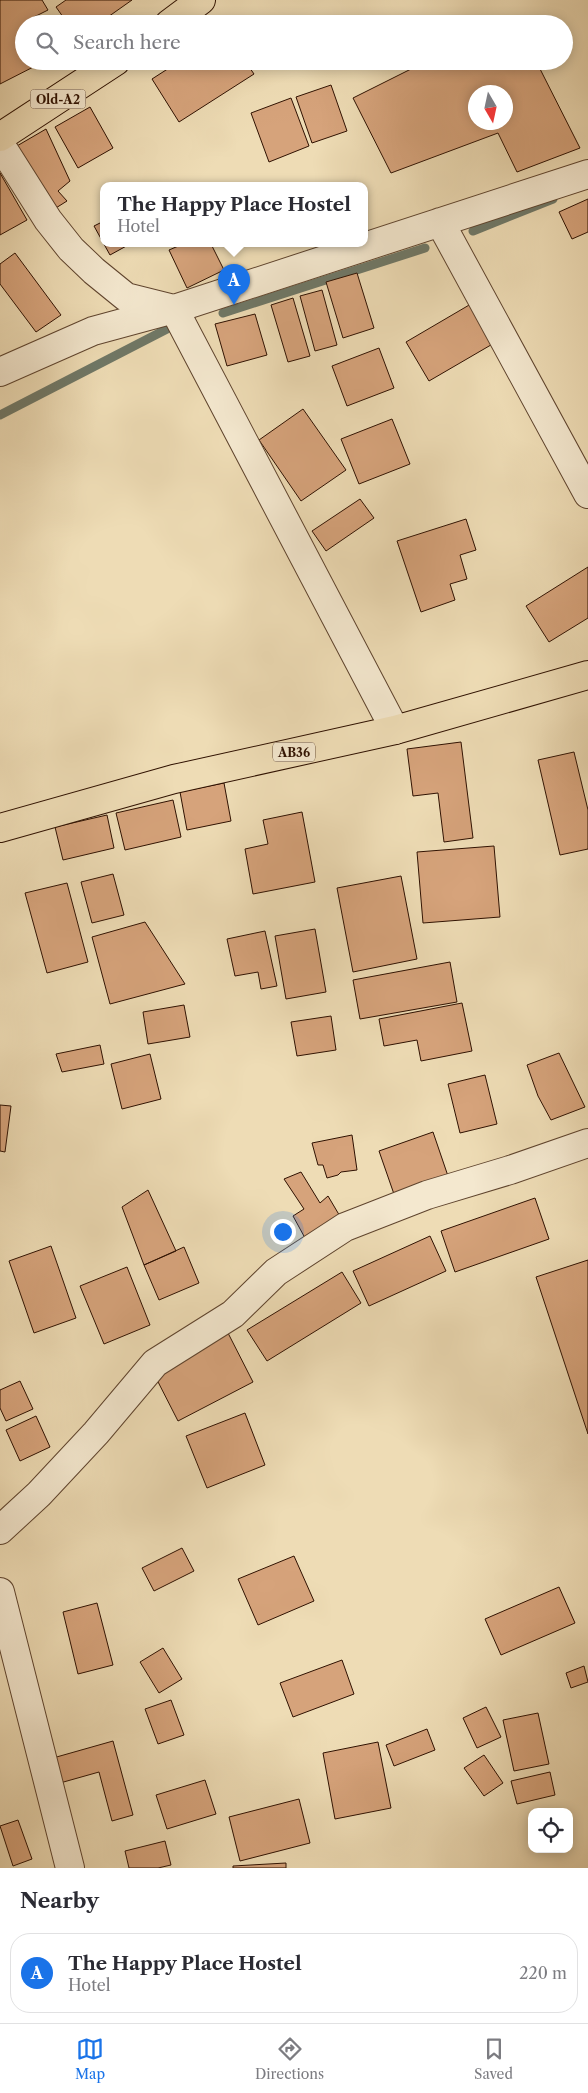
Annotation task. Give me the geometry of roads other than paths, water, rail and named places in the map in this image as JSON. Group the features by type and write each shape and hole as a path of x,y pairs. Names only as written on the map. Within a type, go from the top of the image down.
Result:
{"main road":[{"path":"181,15 201,0"},
{"name":"Old-A2","path":"0,137 102,70"},
{"name":"AB36","path":"0,828 174,779 396,730 588,674"}],"street":[{"path":"0,144 48,220 71,249 94,271 126,297 174,309 396,730"},
{"path":"368,246 588,174"},
{"path":"440,222 588,494"},
{"path":"0,372 93,331 174,309 364,247"},
{"path":"0,1530 90,1440 155,1363 233,1314 276,1272 345,1227 427,1195 510,1170 588,1143"},
{"path":"0,1592 70,1868"}],"waterway":[{"path":"473,231 553,199"},
{"path":"223,313 425,248"},
{"path":"0,415 167,329"}],"place":[{"name":"The Happy Place Hostel","path":"234,305"}]}
